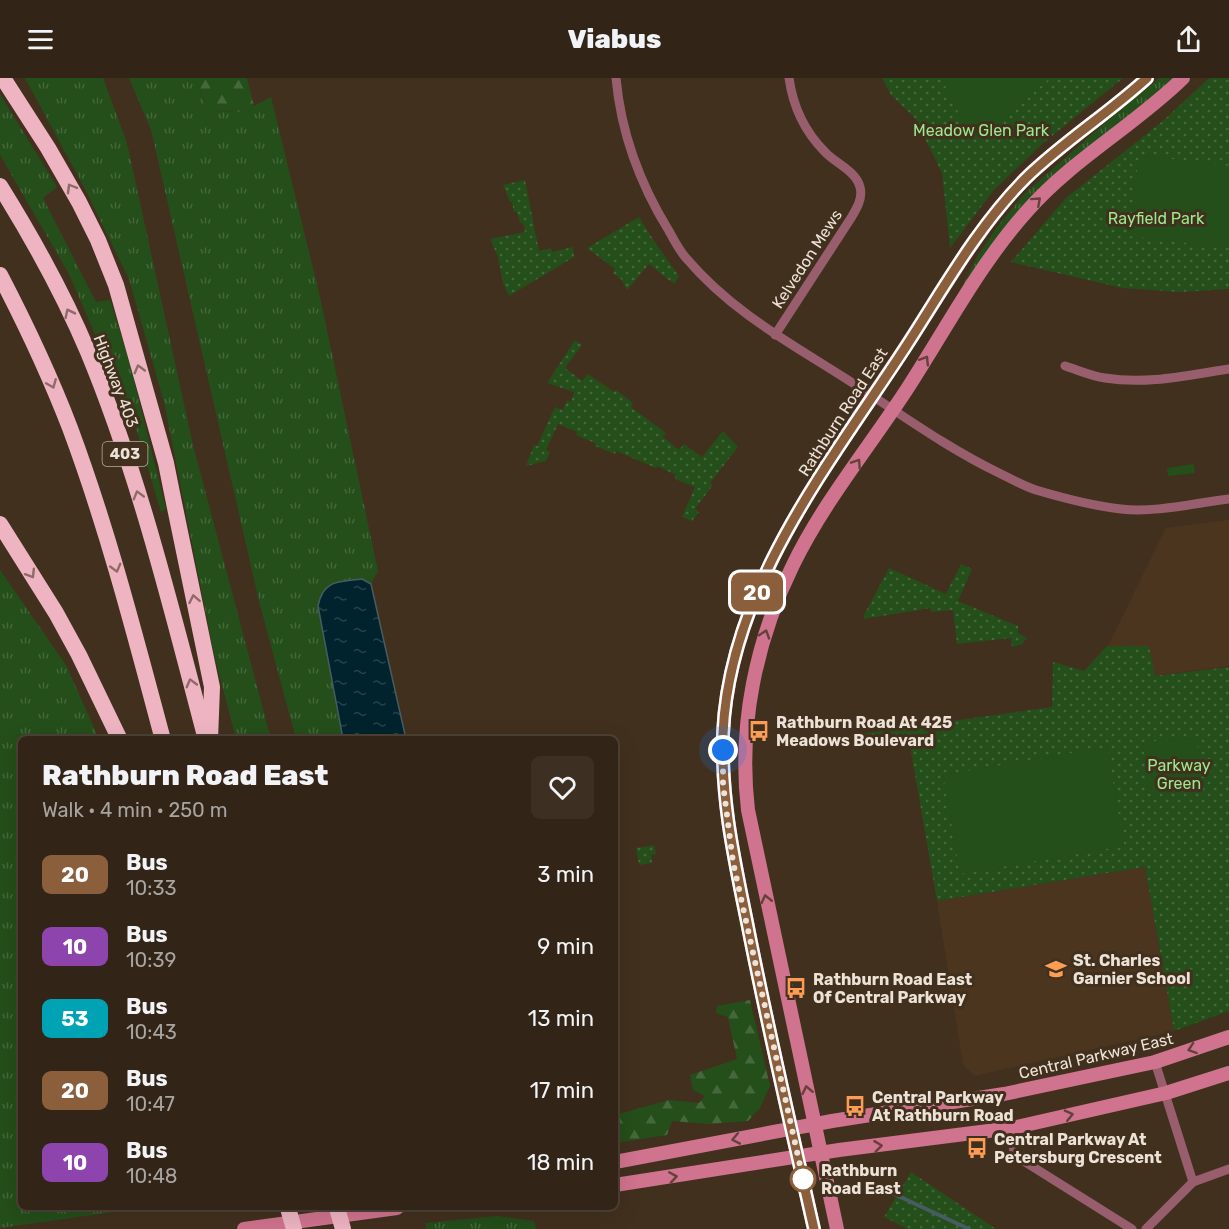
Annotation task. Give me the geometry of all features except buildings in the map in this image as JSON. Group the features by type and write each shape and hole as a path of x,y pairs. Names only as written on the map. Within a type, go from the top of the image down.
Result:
{"highway":[{"path":"3,78 79,202 98,240 116,285 166,463 212,687 208,736"},
{"name":"Highway 403","path":"0,186 35,245 87,350 109,409 148,531 207,736"},
{"name":"403","path":"0,275 49,376 92,489 112,551 162,736"},
{"path":"0,524 73,644 118,736"},
{"path":"289,1210 294,1229"},
{"path":"338,1210 343,1229"}],"street":[{"path":"616,78 618,105 628,143 638,171 658,213 685,256 728,301 775,335 974,461 1035,490 1122,509 1172,507 1229,499"},
{"name":"Kelvedon Mews","path":"775,335 851,218 859,204 861,190 855,177 824,152 806,129 792,99 789,78"},
{"name":"Rathburn Road East","path":"814,1229 758,980 732,852 723,784 723,733 728,691 738,642 771,561 810,494 981,232 1027,177 1148,78"},
{"path":"837,1229 748,810 744,780 751,691 761,646 772,611 794,563 827,507 893,410 997,247 1029,208 1183,78"},
{"path":"1065,366 1103,378 1134,381 1165,379 1229,369"},
{"name":"Central Parkway East","path":"618,1161 814,1125 1004,1094 1155,1062 1229,1037"},
{"path":"1155,1062 1193,1182"},
{"path":"618,1185 820,1153 1012,1128 1166,1093 1229,1073"},
{"path":"1012,1128 1014,1155 1132,1229"},
{"path":"1146,1229 1193,1182 1229,1169"},
{"path":"244,1229 382,1210"}],"shaded area":[{"path":"1229,520 1229,666 1154,676 1149,646 1108,646 1166,528"},
{"name":"St. Charles Garnier School","path":"1145,867 1174,1031 974,1076 963,1064 937,901"}],"green space":[{"path":"25,78 103,78 127,143 193,445 270,736 235,736 214,654 164,402 129,279 84,187"},
{"path":"129,78 196,78 208,111 248,112 271,97 320,297 378,571 371,584 362,579 318,606 342,736 295,736 259,601 151,130"},
{"path":"196,78 247,78 254,106 248,112 208,111"},
{"name":"Meadow Glen Park","path":"882,78 1123,78 1041,145 993,191 950,248 942,173 915,118 891,95"},
{"path":"941,78 1050,78 978,142 962,120"},
{"path":"1159,78 1175,78 1047,187 961,289 978,255 1024,194"},
{"name":"Rayfield Park","path":"1209,78 1229,78 1229,289 1180,292 1122,288 1011,262 1066,198 1164,120"},
{"path":"0,94 57,187 43,198 96,302 110,300 130,364 166,509 161,512 137,431 69,274 0,155"},
{"path":"1139,155 1229,166 1229,248 1129,236"},
{"path":"525,180 539,251 551,248 552,252 573,247 574,257 509,296 503,283 498,257 490,239 525,232 523,223 520,223 517,212 514,212 512,202 503,185"},
{"path":"639,217 679,276 674,284 649,264 627,290 621,279 613,273 615,269 587,248"},
{"path":"575,340 582,345 565,368 582,381 588,374 614,392 616,390 633,403 631,407 666,433 663,437 679,450 684,444 702,457 723,431 738,447 710,483 713,485 695,509 699,512 692,521 682,517 695,487 675,479 676,475 657,466 656,468 616,451 615,454 595,446 595,443 576,435 577,432 558,424 546,450 550,452 546,461 526,466 534,445 537,446 555,407 563,410 567,400 571,402 574,392 547,383"},
{"path":"1194,464 1195,473 1168,476 1167,468"},
{"path":"961,564 972,569 958,601 1018,626 1018,633 1027,638 1022,644 1012,647 1011,638 957,644 953,610 931,612 930,608 864,619 889,568 946,594"},
{"path":"0,570 66,665 98,736 18,736 18,1210 128,1210 0,1228"},
{"name":"Parkway Green","path":"1107,646 1149,646 1155,676 1229,667 1229,1011 1174,1031 1145,867 937,901 908,734 874,740 871,749 856,740 859,734 1052,707 1053,662 1084,671"},
{"name":"Parkway Green","path":"1197,738 1201,791 1148,794 1143,742"},
{"path":"1107,747 1124,846 960,874 943,775"},
{"path":"654,845 656,854 651,855 652,863 639,865 636,848"},
{"path":"750,1000 770,1086 760,1108 748,1121 708,1124 672,1121 667,1135 618,1143 618,1114 669,1100 699,1103 705,1096 693,1090 690,1075 737,1059 728,1017 716,1013 717,1006"},
{"path":"911,1172 996,1229 908,1229 884,1217"},
{"path":"498,1216 534,1221 536,1229 427,1229 425,1223"}],"water":[{"path":"362,579 371,584 405,736 342,736 318,606 320,597 328,586"}],"waterway":[{"path":"877,1186 969,1229"}],"bus line":[{"name":"20","path":"814,1229 733,862 726,813 723,784 723,733 728,691 738,642 771,561 810,494 981,232 1027,177 1147,78"}],"place":[{"name":"Rathburn Road At 425 Meadows Boulevard","path":"759,731"},
{"name":"St. Charles Garnier School","path":"1056,969"},
{"name":"Rathburn Road East Of Central Parkway","path":"796,988"},
{"name":"Central Parkway At Rathburn Road","path":"855,1106"},
{"name":"Central Parkway At Petersburg Crescent","path":"977,1148"},
{"name":"Rathburn Road East","path":"803,1179"}],"route":[{"path":"723,750 723,784 733,862 803,1179"}]}
